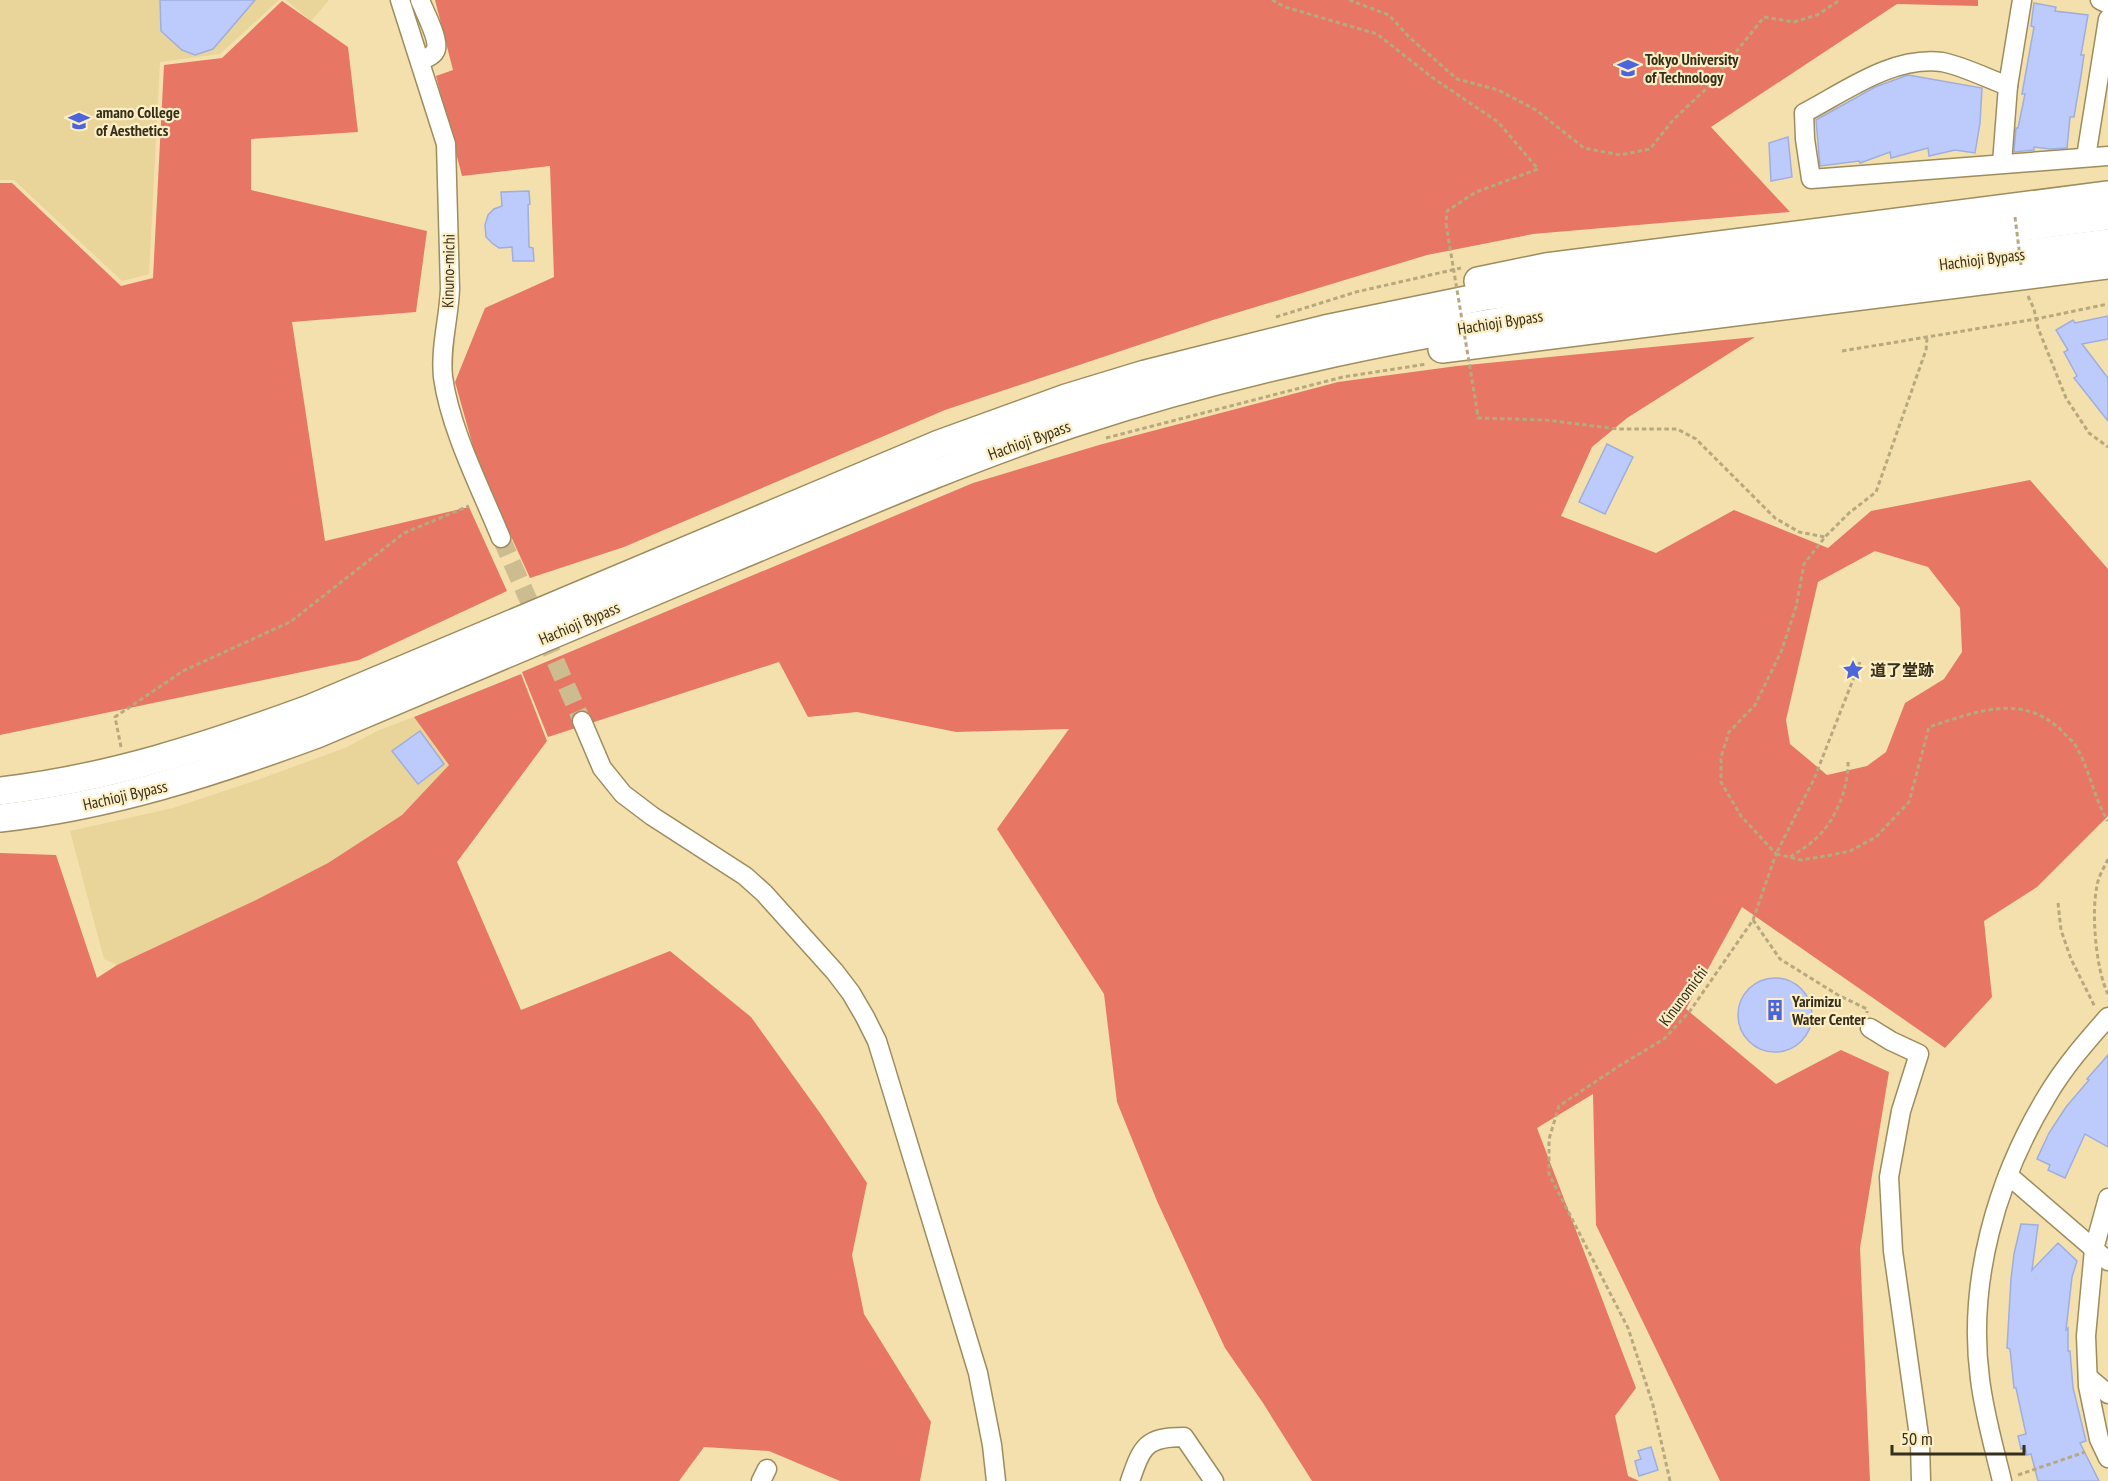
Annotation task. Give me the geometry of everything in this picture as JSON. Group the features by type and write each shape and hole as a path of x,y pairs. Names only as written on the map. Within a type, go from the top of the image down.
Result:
{"highway":[{"path":"1325,328 1414,298 1479,280 1546,267 2108,195"},
{"name":"Hachioji Bypass","path":"0,790 54,783 152,762 228,739 309,709 939,444 1066,398 1145,374 1325,328 1421,308 1530,290 2108,216"},
{"name":"Hachioji Bypass","path":"0,818 103,801 159,788 235,765 317,734 949,469 1076,423 1217,381 1381,342 1536,315 2108,243"},
{"path":"1217,381 1334,367 1408,353 2108,265"}],"street":[{"name":"Kinuno-michi","path":"400,0 446,144 448,159 450,289 444,335 443,376 455,423 501,538"},
{"path":"420,0 435,38 436,49 431,56 420,61"},
{"path":"2002,163 2008,86 2022,0"},
{"path":"2100,0 2108,4"},
{"path":"2086,157 2108,19"},
{"path":"2008,86 1944,62 1920,62 1894,67 1804,113 1811,179 2108,156"},
{"path":"582,721 602,768 623,794 751,882 835,972 865,1017 885,1067 978,1373 989,1426 996,1481"},
{"path":"2002,1481 1980,1378 1977,1333 1981,1279 1989,1235 2008,1175 2027,1132 2068,1064 2106,1019"},
{"path":"1870,1028 1919,1054 1901,1111 1889,1177 1893,1251 1920,1443 1921,1481"},
{"path":"2008,1175 2108,1261"},
{"path":"2105,1452 2099,1439 2088,1377 2086,1336 2094,1249 2108,1198"},
{"path":"2088,1377 2108,1394"},
{"path":"1130,1481 1141,1450 1162,1437 1184,1437 1214,1481"}],"path":[{"path":"1272,0 1285,7 1377,34 1433,78 1498,122 1538,169 1476,192 1447,211 1446,224 1478,418 1546,420 1618,429 1677,429 1696,439 1775,518 1799,532 1825,537"},
{"path":"1349,0 1389,15 1457,79 1498,90 1536,110 1584,148 1620,155 1650,149 1673,120 1708,87 1764,17 1794,22 1817,15 1840,0"},
{"path":"2015,217 2021,265"},
{"path":"1842,351 2036,319 2108,304"},
{"path":"2034,309 2066,398 2089,433 2108,447"},
{"path":"1927,338 1926,350 1876,492 1825,537 1804,564 1796,607 1781,652 1755,705 1730,732 1721,757 1721,782 1741,816 1776,854 1801,860 1850,851 1876,837 1909,802 1929,727 2001,707 2023,708 2050,720 2076,746 2108,820"},
{"path":"1465,358 1476,356"},
{"path":"1104,438 1343,377 1429,364"},
{"path":"122,748 115,717 183,671 290,622 404,532 485,499"},
{"name":"Kinunomichi","path":"1670,1481 1653,1405 1628,1328 1549,1174 1549,1139 1559,1106 1664,1039 1671,1032 1690,1011 1753,920 1776,854 1814,779 1860,662"},
{"path":"1789,858 1815,840 1835,813 1844,790 1848,760"},
{"path":"2108,859 2097,885 2094,939 2104,986 2108,994"},
{"path":"2058,903 2061,930 2071,959 2092,1003 2106,1019"},
{"path":"1753,920 1780,959 1838,995 1867,1009 1870,1028"},
{"path":"2002,1481 2105,1452"}],"shaded area":[{"name":"amano College of Aesthetics","path":"0,0 279,0 220,54 160,62 149,274 122,281 14,180 0,180"},
{"path":"286,0 329,0 311,21"},
{"path":"435,0 1978,0 1978,6 1897,4 1711,127 1790,212 1533,234 1427,255 1213,320 945,410 624,547 530,578 478,464 455,382 485,308 554,277 550,166 462,176 436,76 453,70"},
{"path":"282,1 348,47 358,132 251,139 251,190 427,231 416,312 292,322 325,541 469,507 507,591 359,660 0,735 0,183 12,183 121,286 153,278 164,65 222,58"},
{"path":"1755,337 1627,418 1592,447 1561,516 1656,553 1734,510 1828,548 1871,511 2030,480 2108,569 2108,816 2037,887 1984,921 1992,997 1945,1048 1742,907 1686,1009 1776,1084 1841,1050 1889,1072 1860,1248 1870,1481 1720,1481 1596,1225 1593,1094 1537,1128 1636,1388 1615,1416 1628,1476 1639,1481 1312,1481 1225,1348 1157,1201 1117,1102 1104,994 997,829 1069,729 956,732 857,712 808,717 779,662 548,737 522,672 973,483 1099,445 1338,382 1457,366","holes":["1875,551 1928,567 1960,608 1962,652 1944,679 1905,703 1886,752 1867,766 1827,775 1790,744 1786,720 1818,582"]},
{"path":"521,674 547,741 457,862 521,1010 670,951 751,1017 867,1183 852,1255 864,1314 931,1422 920,1481 840,1481 769,1451 704,1447 679,1481 0,1481 0,853 56,855 97,978 117,965 256,900 328,863 402,815 449,765 414,717"},
{"path":"414,717 449,765 402,815 328,863 256,900 117,965 104,959 70,831 173,808 345,748 377,731"}],"building":[{"path":"160,0 255,0 213,49 195,55 182,50 161,31"},
{"path":"2034,3 2056,7 2055,11 2088,15 2081,55 2084,55 2074,117 2070,117 2067,148 2034,147 2034,150 2014,152 2016,128 2018,128 2025,94 2022,94 2034,27 2031,26"},
{"path":"1908,75 1982,88 1975,153 1955,150 1929,156 1928,148 1891,158 1890,152 1860,163 1859,161 1820,166 1816,120 1875,87"},
{"path":"1788,137 1792,177 1771,181 1769,143"},
{"path":"529,191 529,247 533,248 534,261 513,261 512,247 499,248 492,243 486,237 485,225 488,215 494,209 502,206 501,192"},
{"path":"2108,316 2108,339 2082,344 2108,378 2108,421 2074,378 2077,376 2064,352 2068,350 2056,330 2073,320 2075,323"},
{"path":"1607,444 1633,457 1605,514 1579,502"},
{"path":"420,731 444,764 418,784 392,751"},
{"name":"Yarimizu Water Center","path":"1775,978 1789,981 1801,989 1809,1001 1812,1015 1809,1029 1801,1041 1789,1049 1775,1052 1761,1049 1749,1041 1741,1029 1738,1015 1741,1001 1749,989 1761,981"},
{"path":"2108,1055 2108,1147 2085,1134 2065,1178 2048,1170 2050,1165 2037,1159 2049,1133 2066,1107"},
{"path":"2021,1224 2038,1225 2032,1270 2058,1243 2077,1261 2072,1277 2066,1330 2068,1328 2068,1351 2070,1351 2073,1388 2086,1441 2080,1443 2099,1481 2038,1481 2031,1454 2027,1455 2025,1448 2021,1449 2018,1436 2026,1434 2016,1388 2014,1388 2010,1349 2007,1348 2011,1279"},
{"path":"1651,1447 1658,1470 1639,1476 1635,1461 1641,1459 1638,1451"}],"tunnel":[{"path":"501,538 582,721"}],"place":[{"name":"Tokyo University of Technology","path":"1628,68"},
{"name":"amano College of Aesthetics","path":"79,121"},
{"name":"道了堂跡","path":"1853,670"},
{"name":"Yarimizu Water Center","path":"1775,1010"}]}
